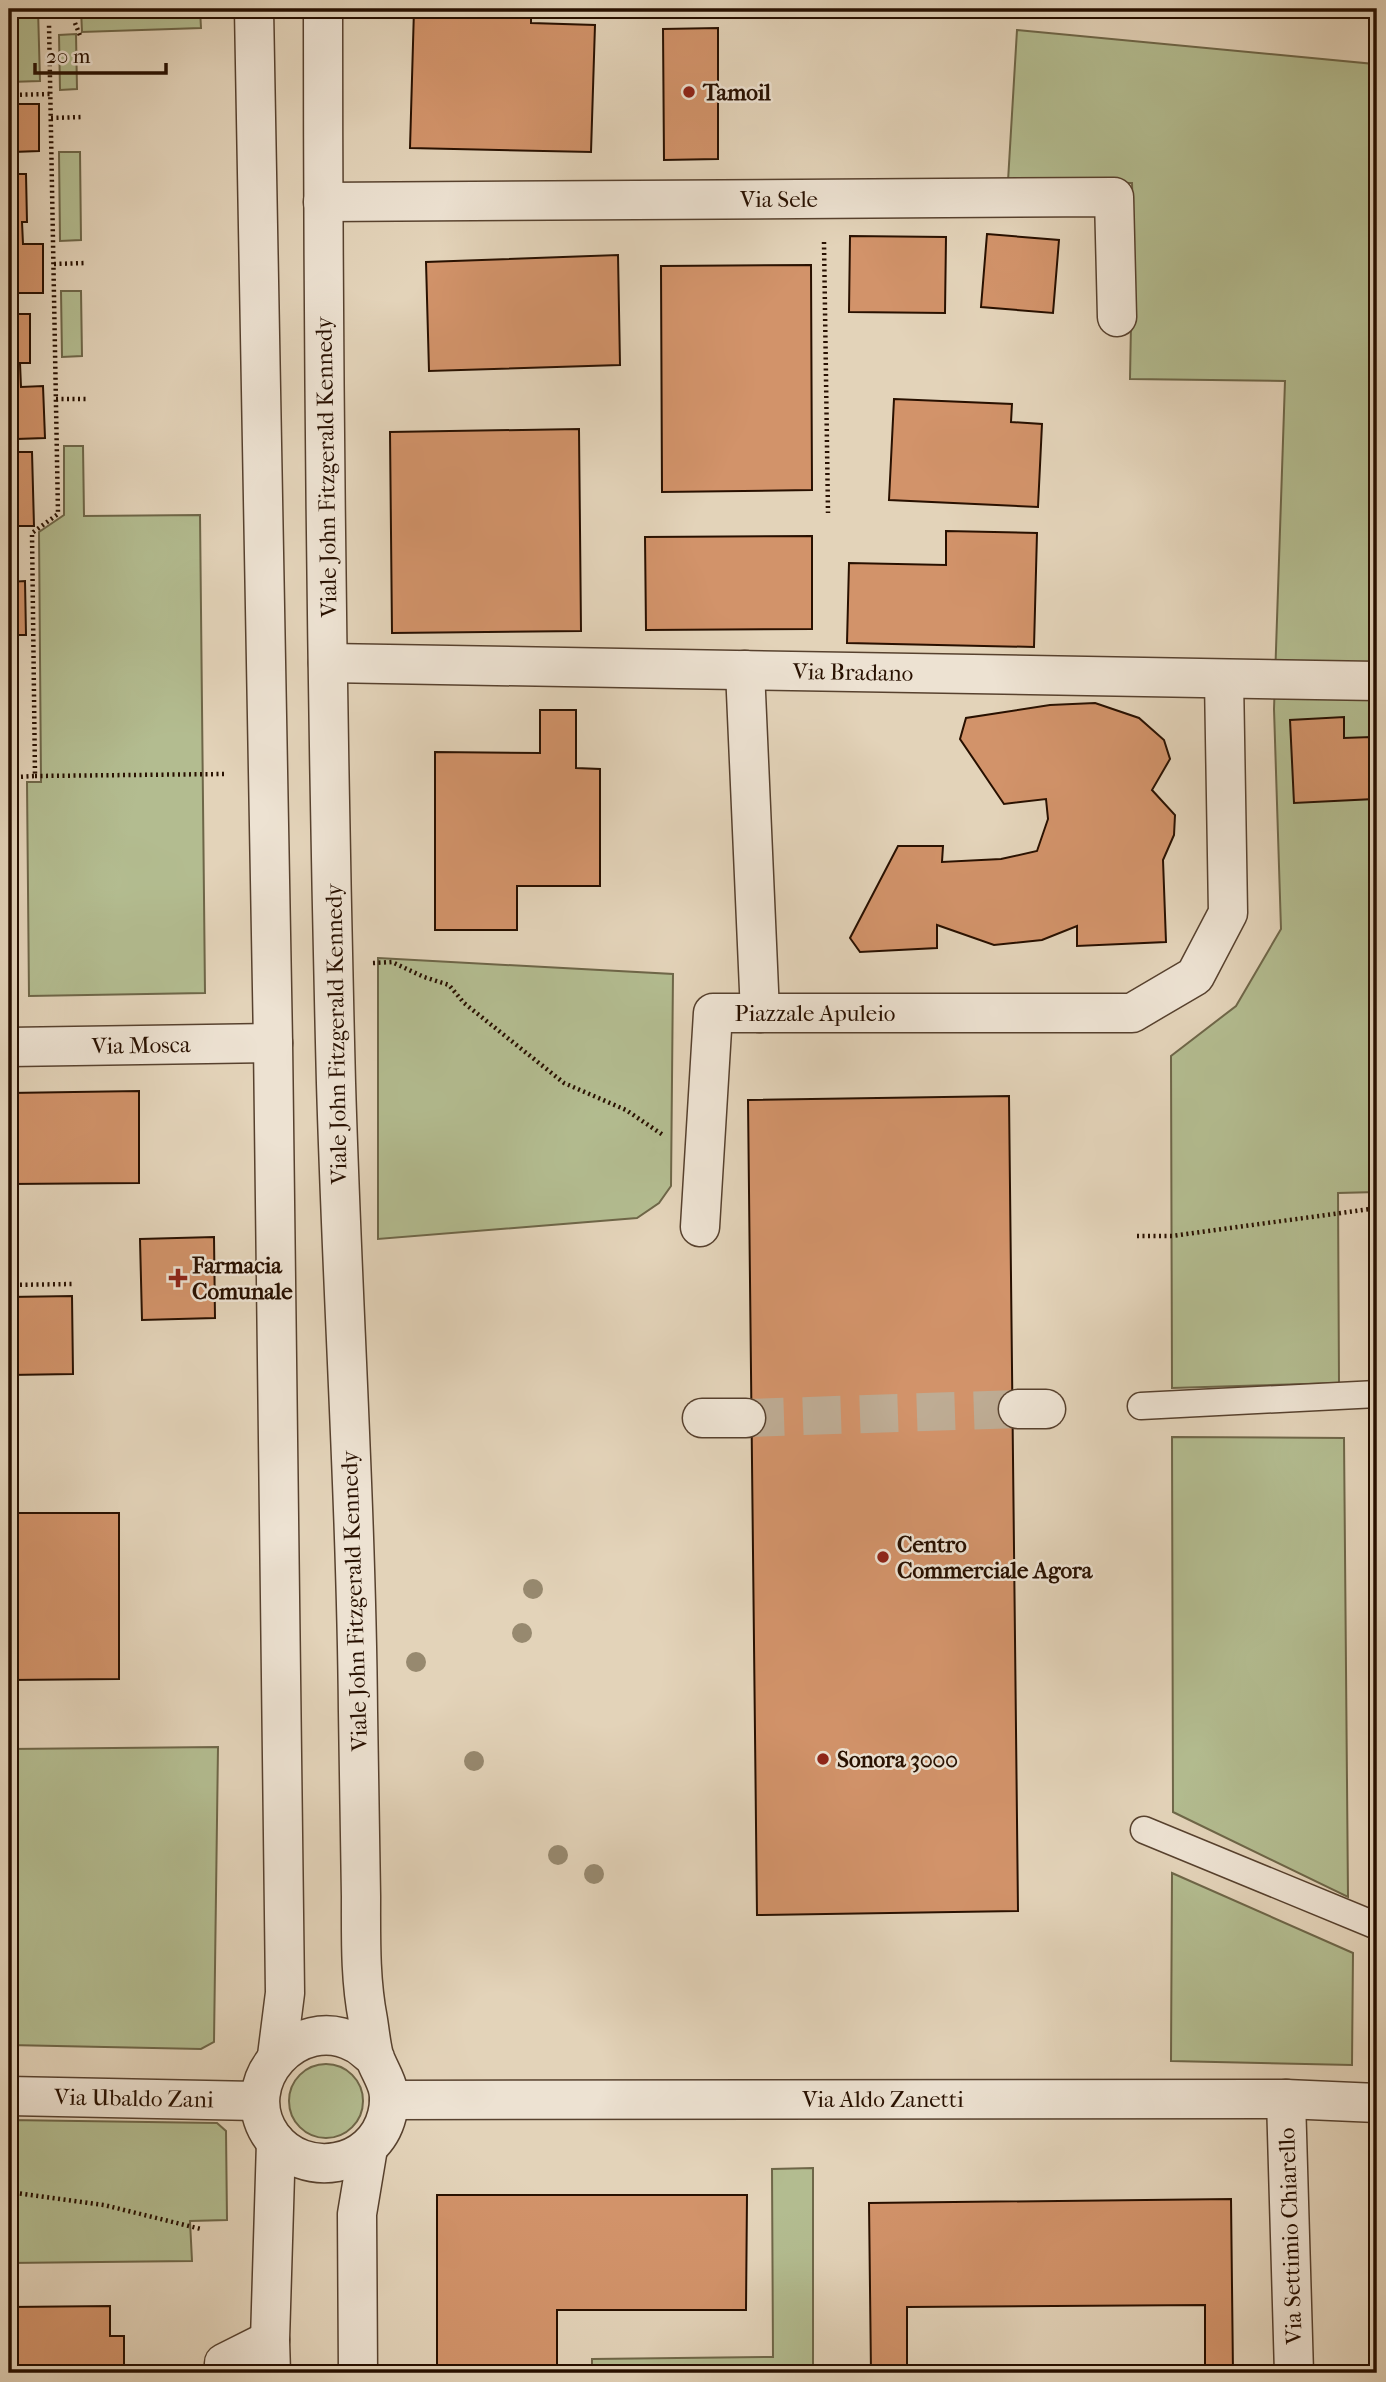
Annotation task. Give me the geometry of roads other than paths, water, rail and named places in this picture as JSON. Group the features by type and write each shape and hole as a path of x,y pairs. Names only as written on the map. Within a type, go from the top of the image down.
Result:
{"street":[{"path":"254,9 273,1043 285,1993 277,2056"},
{"name":"Viale John Fitzgerald Kennedy","path":"323,9 328,663 336,1086 358,1690 362,1987 375,2058 386,2077 389,2100 387,2118 380,2134 368,2148 357,2214 358,2373"},
{"name":"Via Sele","path":"323,202 1114,197 1117,317"},
{"name":"Via Bradano","path":"328,663 1377,681"},
{"path":"745,670 760,1013"},
{"name":"Piazzale Apuleio","path":"700,1227 713,1013 1132,1013 1195,976 1228,914 1224,679"},
{"name":"Via Mosca","path":"9,1047 273,1043"},
{"path":"702,1418 746,1418"},
{"path":"368,2148 351,2159 331,2164 311,2163 291,2155 267,2130 259,2101 264,2077 277,2056 294,2043 315,2036 337,2036 358,2044 375,2058"},
{"name":"Via Ubaldo Zani","path":"9,2096 259,2101"},
{"name":"Via Aldo Zanetti","path":"389,2100 1286,2099 1377,2103"},
{"name":"Via Settimio Chiarello","path":"1286,2099 1294,2373"},
{"path":"225,2373 224,2362 271,2357 276,2142"}],"lane":[{"path":"1142,1406 1377,1394"},
{"path":"1144,1830 1377,1927"}],"tunnel":[{"path":"746,1418 1018,1409"}],"place":[{"name":"Tamoil","path":"689,92"},
{"name":"Farmacia Comunale","path":"178,1278"},
{"name":"Centro Commerciale Agora","path":"883,1557"},
{"name":"Sonora 3000","path":"823,1759"}]}
